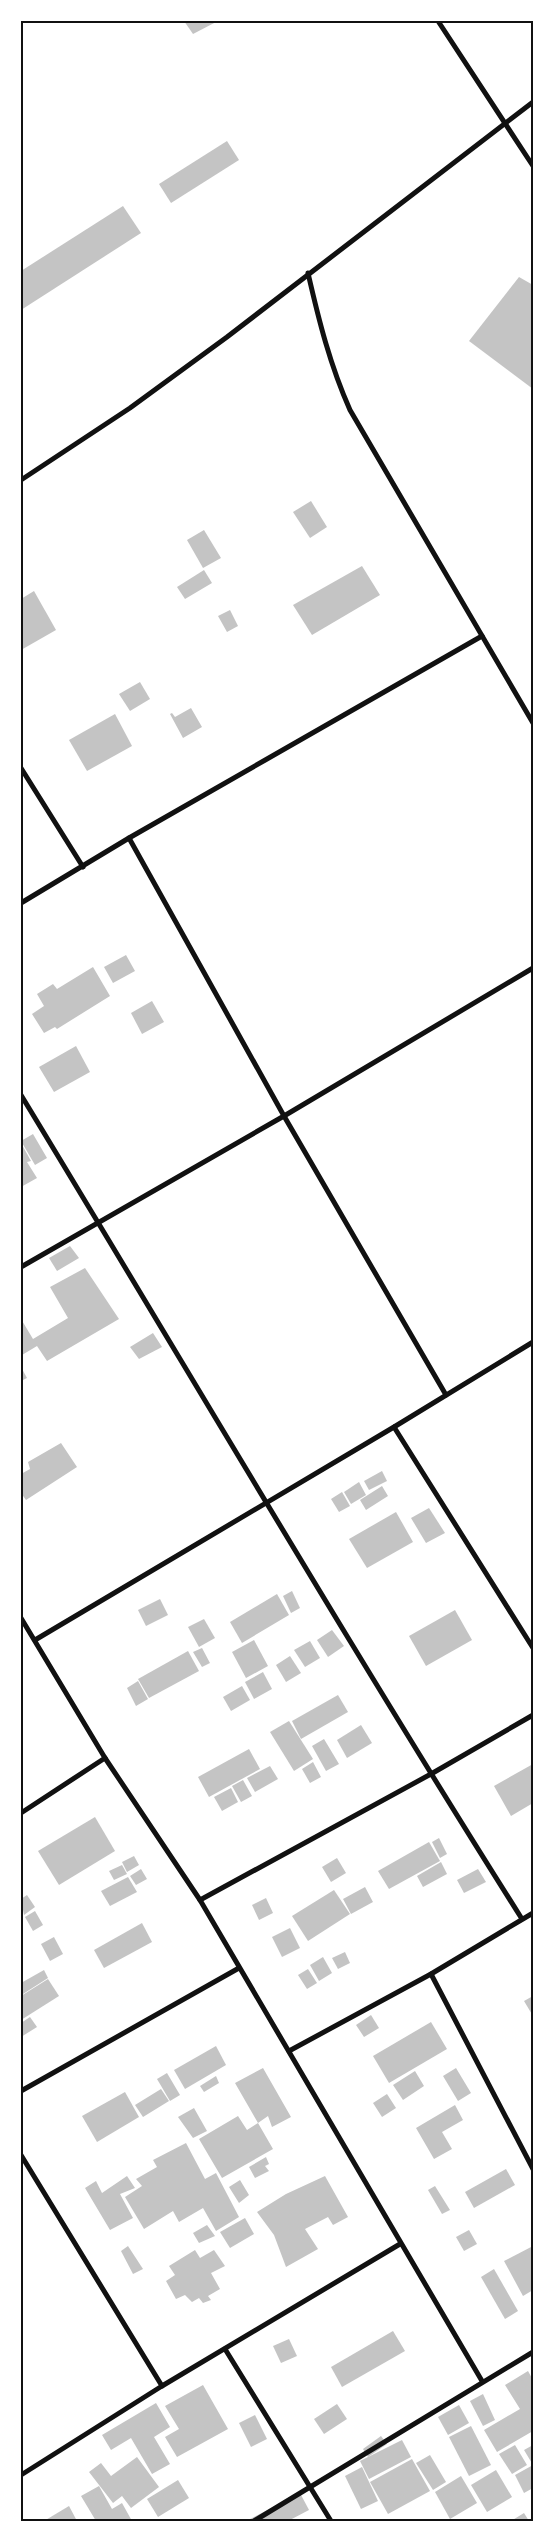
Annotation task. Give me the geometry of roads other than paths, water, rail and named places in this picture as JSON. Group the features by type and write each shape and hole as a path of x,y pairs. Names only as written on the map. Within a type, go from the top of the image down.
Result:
{"street":[{"path":"438,21 533,166"},
{"path":"21,480 130,408 228,337 308,273 504,122 533,102"},
{"path":"308,273 335,377 350,410 533,723"},
{"path":"21,903 129,838 482,636"},
{"path":"21,768 83,867"},
{"path":"129,838 284,1116 446,1395"},
{"path":"21,1267 284,1116 533,968"},
{"path":"21,1095 266,1503 431,1774 522,1919"},
{"path":"35,1640 394,1427 533,1342"},
{"path":"394,1427 533,1648"},
{"path":"21,1618 105,1758 200,1900 238,1968 289,2051 400,2244 482,2381"},
{"path":"200,1900 431,1774 533,1715"},
{"path":"21,1813 105,1758"},
{"path":"289,2051 431,1974 533,1912"},
{"path":"21,2091 238,1968"},
{"path":"431,1974 533,2169"},
{"path":"21,2155 162,2386"},
{"path":"21,2475 162,2386 400,2244"},
{"path":"225,2349 312,2487 331,2521"},
{"path":"254,2521 482,2381 533,2352"}]}
